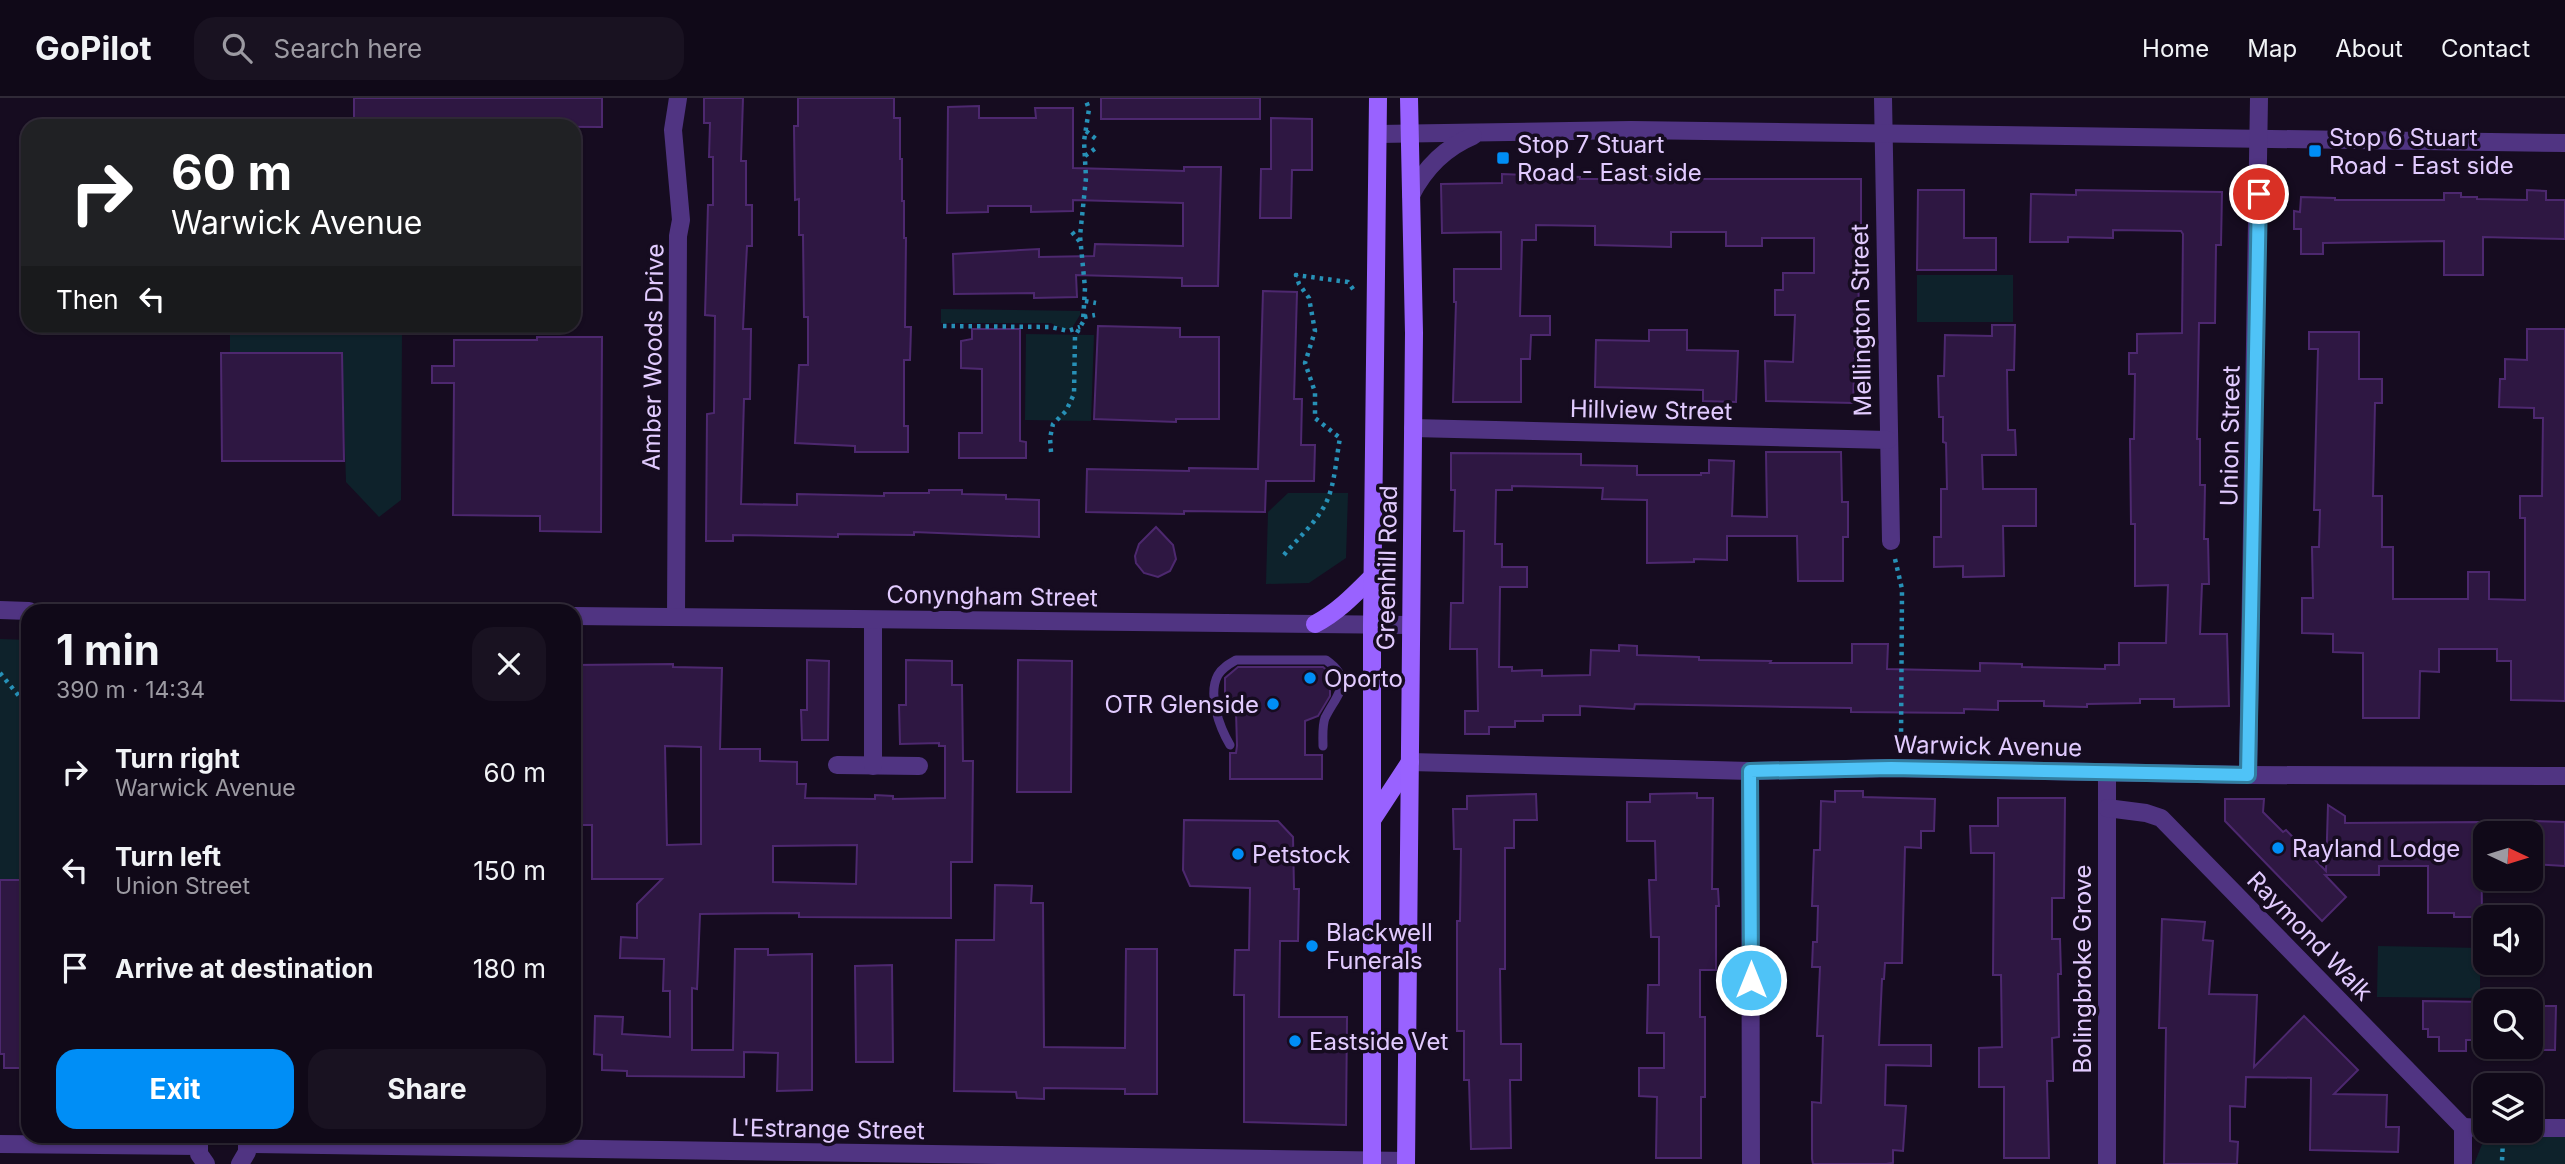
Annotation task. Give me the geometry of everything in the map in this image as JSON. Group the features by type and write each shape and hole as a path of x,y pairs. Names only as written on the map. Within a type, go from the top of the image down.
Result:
{"main road":[{"name":"Greenhill Road","path":"1372,1163 1372,625 1378,98"},
{"name":"Greenhill Road","path":"1406,1163 1414,333 1409,98"},
{"path":"1315,624 1345,604 1373,576"},
{"path":"1372,820 1410,762"}],"street":[{"name":"Amber Woods Drive","path":"676,617 678,236 681,220 673,130 678,98"},
{"name":"Mellington Street","path":"1883,98 1891,541"},
{"name":"Union Street","path":"2248,775 2259,98"},
{"path":"1378,134 1644,131 2565,143"},
{"path":"1411,195 1422,173 1445,152 1480,133"},
{"name":"Hillview Street","path":"1413,428 1888,440"},
{"path":"0,610 21,611"},
{"name":"Conyngham Street","path":"581,617 1410,625"},
{"path":"873,620 873,765"},
{"name":"Warwick Avenue","path":"1410,762 1750,771 1891,768 2248,775 2565,776"},
{"path":"836,765 919,766"},
{"path":"1750,771 1751,1164"},
{"name":"Bolingbroke Grove","path":"2106,773 2107,1164"},
{"name":"Raymond Walk","path":"2107,808 2146,813 2161,818 2463,1128"},
{"path":"2463,1164 2463,1128 2473,1128"},
{"path":"2543,1128 2565,1128"},
{"path":"0,1144 66,1143"},
{"path":"198,1143 199,1154 206,1164"},
{"path":"240,1164 247,1152 247,1143"},
{"name":"L'Estrange Street","path":"383,1143 1241,1162 1406,1163"}],"lane":[{"path":"1230,745 1220,729 1215,711 1219,673 1236,660 1326,660 1336,667 1341,687 1339,697 1324,721 1323,746"}],"path":[{"path":"1051,452 1053,424 1066,411 1074,394 1075,336 1084,317 1080,243 1089,109 1085,98"},
{"path":"1086,131 1096,139"},
{"path":"1085,156 1096,148"},
{"path":"1072,232 1080,243"},
{"path":"1284,555 1299,541 1326,503 1340,438 1315,418 1315,393 1305,363 1315,331 1309,298 1296,275 1348,282 1356,292"},
{"path":"1084,301 1096,303"},
{"path":"1084,317 1095,315"},
{"path":"943,326 1051,327 1068,331 1080,327"},
{"path":"1891,541 1902,589 1901,743 1891,768"},
{"path":"0,673 21,698"},
{"path":"2503,1143 2502,1161 2505,1164"}],"shaded area":[{"path":"1917,275 2013,275 2013,322 1917,322"},
{"path":"941,309 1080,311 1080,315 1072,328 1064,330 1051,323 941,323"},
{"path":"230,333 420,333 402,334 401,500 379,517 346,482 342,353 230,353"},
{"path":"1026,334 1094,335 1091,421 1025,420"},
{"path":"1288,493 1348,493 1346,558 1309,583 1266,584 1268,512"},
{"path":"0,639 21,640 21,880 0,880"},
{"path":"2378,946 2473,948 2473,975 2480,975 2480,989 2473,989 2473,998 2377,997"},
{"path":"2543,1137 2565,1137 2565,1164 2474,1164 2483,1143 2543,1143"}],"building":[{"path":"354,98 602,98 602,127 581,127 581,119 354,119"},
{"path":"704,98 743,98 741,161 746,161 746,205 752,205 752,246 747,246 743,329 751,329 750,399 744,399 741,504 797,505 797,494 884,496 884,493 962,490 962,494 1006,495 1006,499 1039,500 1039,537 914,532 914,535 838,534 838,537 733,535 733,541 706,541 707,414 714,413 715,316 705,315 708,205 713,205 713,157 709,157 710,123 704,123"},
{"path":"798,98 894,98 894,118 900,118 902,201 906,238 905,327 911,327 910,360 904,360 904,426 908,426 908,452 855,452 855,446 795,443 799,365 808,365 808,317 804,317 803,235 799,235 799,199 795,200 794,126 798,126"},
{"path":"1101,98 1260,98 1260,119 1101,119"},
{"path":"979,106 979,118 1036,118 1035,108 1073,108 1073,168 1184,171 1184,167 1221,167 1218,286 1182,286 1182,278 1076,275 1077,297 1034,298 1034,293 954,294 953,254 1039,249 1039,257 1094,256 1095,244 1183,246 1183,203 1073,200 1073,211 1031,212 1031,206 988,206 988,212 947,213 948,107"},
{"path":"1271,118 1312,119 1312,170 1292,170 1291,218 1260,218 1261,169 1271,169"},
{"path":"1502,174 1580,179 1642,179 1642,176 1666,179 1861,179 1861,266 1858,266 1859,315 1856,315 1853,403 1766,401 1765,361 1793,362 1795,315 1775,315 1775,290 1783,290 1783,273 1814,273 1814,238 1762,238 1762,246 1726,246 1726,232 1671,232 1671,247 1595,245 1595,226 1536,225 1536,240 1522,240 1520,316 1550,316 1550,335 1531,335 1530,359 1521,359 1521,402 1453,402 1456,302 1454,269 1501,269 1501,232 1442,233 1441,184 1502,183"},
{"path":"1918,190 1964,190 1964,238 1996,238 1996,270 1917,270"},
{"path":"2076,190 2222,192 2221,245 2216,245 2215,323 2199,323 2197,439 2200,439 2200,485 2205,485 2204,539 2208,539 2209,584 2202,584 2200,634 2227,634 2229,706 2174,707 2174,699 2140,699 2140,703 2087,704 2087,707 2044,706 2044,701 1998,701 1998,710 1964,709 1964,713 1635,704 1634,709 1580,706 1580,715 1543,715 1543,721 1515,721 1515,727 1489,727 1489,734 1465,734 1465,711 1478,711 1477,649 1450,649 1451,603 1463,603 1464,531 1454,531 1455,490 1451,490 1451,453 1581,454 1581,465 1637,466 1637,475 1701,475 1709,473 1709,460 1734,461 1732,516 1767,517 1766,452 1841,452 1842,502 1848,502 1848,537 1843,537 1843,581 1798,581 1797,536 1727,536 1727,560 1694,559 1694,562 1647,563 1647,500 1602,499 1603,488 1512,486 1512,490 1496,490 1495,544 1502,544 1502,567 1527,567 1527,587 1500,587 1499,667 1512,667 1512,671 1542,670 1542,676 1590,675 1591,650 1619,651 1619,645 1637,646 1637,655 1699,657 1699,660 1852,663 1852,644 1888,644 1887,669 1980,671 1980,663 2105,669 2105,665 2119,665 2119,643 2166,643 2168,585 2135,586 2135,524 2131,524 2130,439 2134,439 2135,374 2129,374 2129,353 2137,353 2137,334 2182,333 2183,234 2181,231 2113,230 2113,238 2068,237 2068,242 2030,242 2031,194 2076,195"},
{"path":"2527,190 2546,191 2546,200 2565,200 2565,239 2483,237 2483,275 2444,275 2444,241 2323,243 2323,254 2301,254 2301,229 2294,229 2294,211 2300,212 2301,197 2335,200 2444,200 2444,193 2461,193 2461,197 2477,199 2527,200"},
{"path":"1263,291 1297,292 1294,399 1302,399 1301,445 1315,445 1314,481 1266,481 1265,512 1086,512 1087,469 1258,469"},
{"path":"1992,325 2015,325 2014,370 2007,370 2008,430 2015,430 2016,455 1982,455 1983,489 2036,489 2036,526 2003,526 2004,576 1963,577 1963,566 1934,567 1934,537 1941,537 1941,489 1947,489 1946,443 1943,442 1943,417 1939,417 1938,376 1944,376 1945,335 1992,336"},
{"path":"1098,326 1180,328 1180,337 1219,337 1219,419 1176,419 1176,422 1094,419"},
{"path":"972,329 1020,329 1020,441 1026,442 1026,458 959,458 959,433 982,433 982,369 961,368 961,341 972,339"},
{"path":"2527,329 2565,329 2565,701 2511,700 2511,661 2497,661 2497,649 2439,649 2439,672 2420,671 2419,718 2363,718 2363,653 2333,652 2333,634 2302,633 2302,598 2313,598 2312,547 2319,547 2320,510 2314,510 2318,349 2309,349 2309,332 2359,332 2359,379 2382,379 2382,403 2375,403 2373,496 2382,496 2382,547 2393,547 2393,599 2468,599 2468,572 2489,572 2489,599 2525,600 2525,518 2520,518 2520,496 2542,496 2543,418 2534,418 2534,408 2499,407 2500,379 2505,379 2505,359 2527,360"},
{"path":"1649,330 1687,330 1687,350 1738,351 1736,402 1703,401 1703,390 1595,387 1596,340 1649,341"},
{"path":"537,337 602,337 601,532 540,531 540,516 453,515 454,383 432,383 432,366 454,366 454,340 537,340"},
{"path":"221,353 342,353 344,461 222,461"},
{"path":"1156,527 1173,545 1176,559 1170,571 1158,577 1144,573 1136,563 1135,556 1139,544"},
{"path":"807,660 829,661 828,740 802,740 801,710 807,710"},
{"path":"906,660 952,661 952,685 962,685 963,761 973,761 972,862 951,862 951,918 799,917 799,913 700,914 697,989 692,988 692,1050 733,1050 735,949 768,949 768,955 812,954 812,1090 777,1091 778,1053 744,1052 744,1077 627,1076 627,1071 602,1070 602,1055 594,1054 595,1016 623,1017 622,1034 670,1037 670,991 663,991 664,959 620,958 621,937 637,938 637,904 662,879 592,879 592,825 581,825 581,665 673,664 673,667 722,668 720,749 760,749 760,761 797,762 797,784 806,784 805,798 875,799 875,795 893,796 893,799 945,798 945,746 939,746 939,743 900,744 899,705 906,705","holes":["665,746 701,747 701,844 667,845","857,845 856,884 773,882 773,846"]},
{"path":"1018,660 1072,661 1071,792 1017,792"},
{"path":"1238,667 1323,667 1330,673 1330,696 1318,716 1305,721 1305,755 1322,755 1322,779 1230,779 1230,753 1236,753 1237,746 1236,711 1225,711 1225,678"},
{"path":"1835,791 1863,791 1863,797 1935,799 1934,831 1921,831 1921,848 1905,847 1902,963 1885,963 1882,979 1879,1045 1931,1045 1931,1066 1886,1065 1885,1105 1906,1106 1903,1151 1893,1150 1893,1163 1813,1164 1812,1159 1812,1102 1821,1103 1823,1036 1817,1036 1820,967 1812,967 1813,942 1817,942 1818,906 1812,906 1814,850 1820,850 1821,801 1835,802"},
{"path":"1697,793 1697,798 1713,798 1712,889 1718,889 1719,906 1716,906 1716,970 1700,970 1700,1017 1705,1017 1705,1097 1701,1097 1701,1158 1656,1158 1657,1097 1639,1096 1639,1068 1664,1068 1664,1033 1647,1033 1648,985 1659,985 1659,937 1651,937 1649,880 1656,880 1655,841 1627,841 1627,802 1650,802 1650,794"},
{"path":"1536,794 1537,820 1514,820 1514,848 1505,848 1505,969 1500,969 1501,1044 1521,1044 1521,1080 1510,1080 1511,1148 1471,1149 1469,1080 1464,1080 1464,1031 1457,1031 1457,921 1460,921 1461,849 1454,849 1453,809 1467,809 1467,796"},
{"path":"1998,798 2065,798 2064,898 2052,898 2052,939 2060,939 2061,974 2058,974 2059,1037 2052,1038 2053,1081 2047,1081 2049,1158 2004,1158 2004,1087 1979,1087 1979,1048 2002,1047 2001,975 1993,975 1994,853 1971,853 1970,826 1998,826"},
{"path":"2225,799 2264,799 2263,812 2283,832 2286,830 2326,871 2328,805 2345,816 2345,823 2473,822 2473,891 2482,891 2482,905 2473,905 2473,917 2454,917 2454,913 2428,913 2428,866 2379,866 2379,875 2325,875 2346,897 2322,921 2225,821"},
{"path":"1184,820 1278,821 1293,837 1294,889 1299,889 1298,941 1280,941 1279,1017 1347,1017 1346,1125 1244,1122 1244,995 1234,995 1235,950 1249,950 1250,888 1190,886 1183,870"},
{"path":"2543,821 2565,822 2565,866 2543,865"},
{"path":"0,880 21,880 21,1068 4,1068 4,1054 0,1054"},
{"path":"995,885 1032,886 1031,903 1043,903 1044,1047 1125,1048 1126,949 1157,949 1157,1094 1125,1094 1125,1089 1044,1088 1044,1099 1017,1098 1016,1092 954,1091 956,940 994,940"},
{"path":"2162,919 2205,922 2203,940 2213,941 2209,994 2257,995 2254,1067 2304,1016 2358,1070 2334,1094 2387,1095 2386,1127 2399,1127 2398,1152 2310,1150 2311,1078 2246,1077 2245,1107 2230,1106 2230,1141 2238,1142 2237,1164 2164,1164 2166,1028 2159,1028"},
{"path":"892,965 893,1062 856,1062 855,966"},
{"path":"2423,1001 2473,1002 2473,1040 2466,1040 2466,1051 2439,1051 2439,1037 2428,1037 2428,1029 2423,1029"},
{"path":"2543,1006 2556,1006 2555,1050 2543,1050"}],"place":[{"name":"Stop 6 Stuart Road - East side","path":"2315,151"},
{"name":"Stop 7 Stuart Road - East side","path":"1503,158"},
{"name":"Oporto","path":"1310,678"},
{"name":"OTR Glenside","path":"1273,704"},
{"name":"Rayland Lodge","path":"2278,848"},
{"name":"Petstock","path":"1238,854"},
{"name":"Blackwell Funerals","path":"1312,946"},
{"name":"Eastside Vet","path":"1295,1041"}],"route":[{"path":"1751,980 1750,771 1891,768 2248,775 2259,194"}]}
